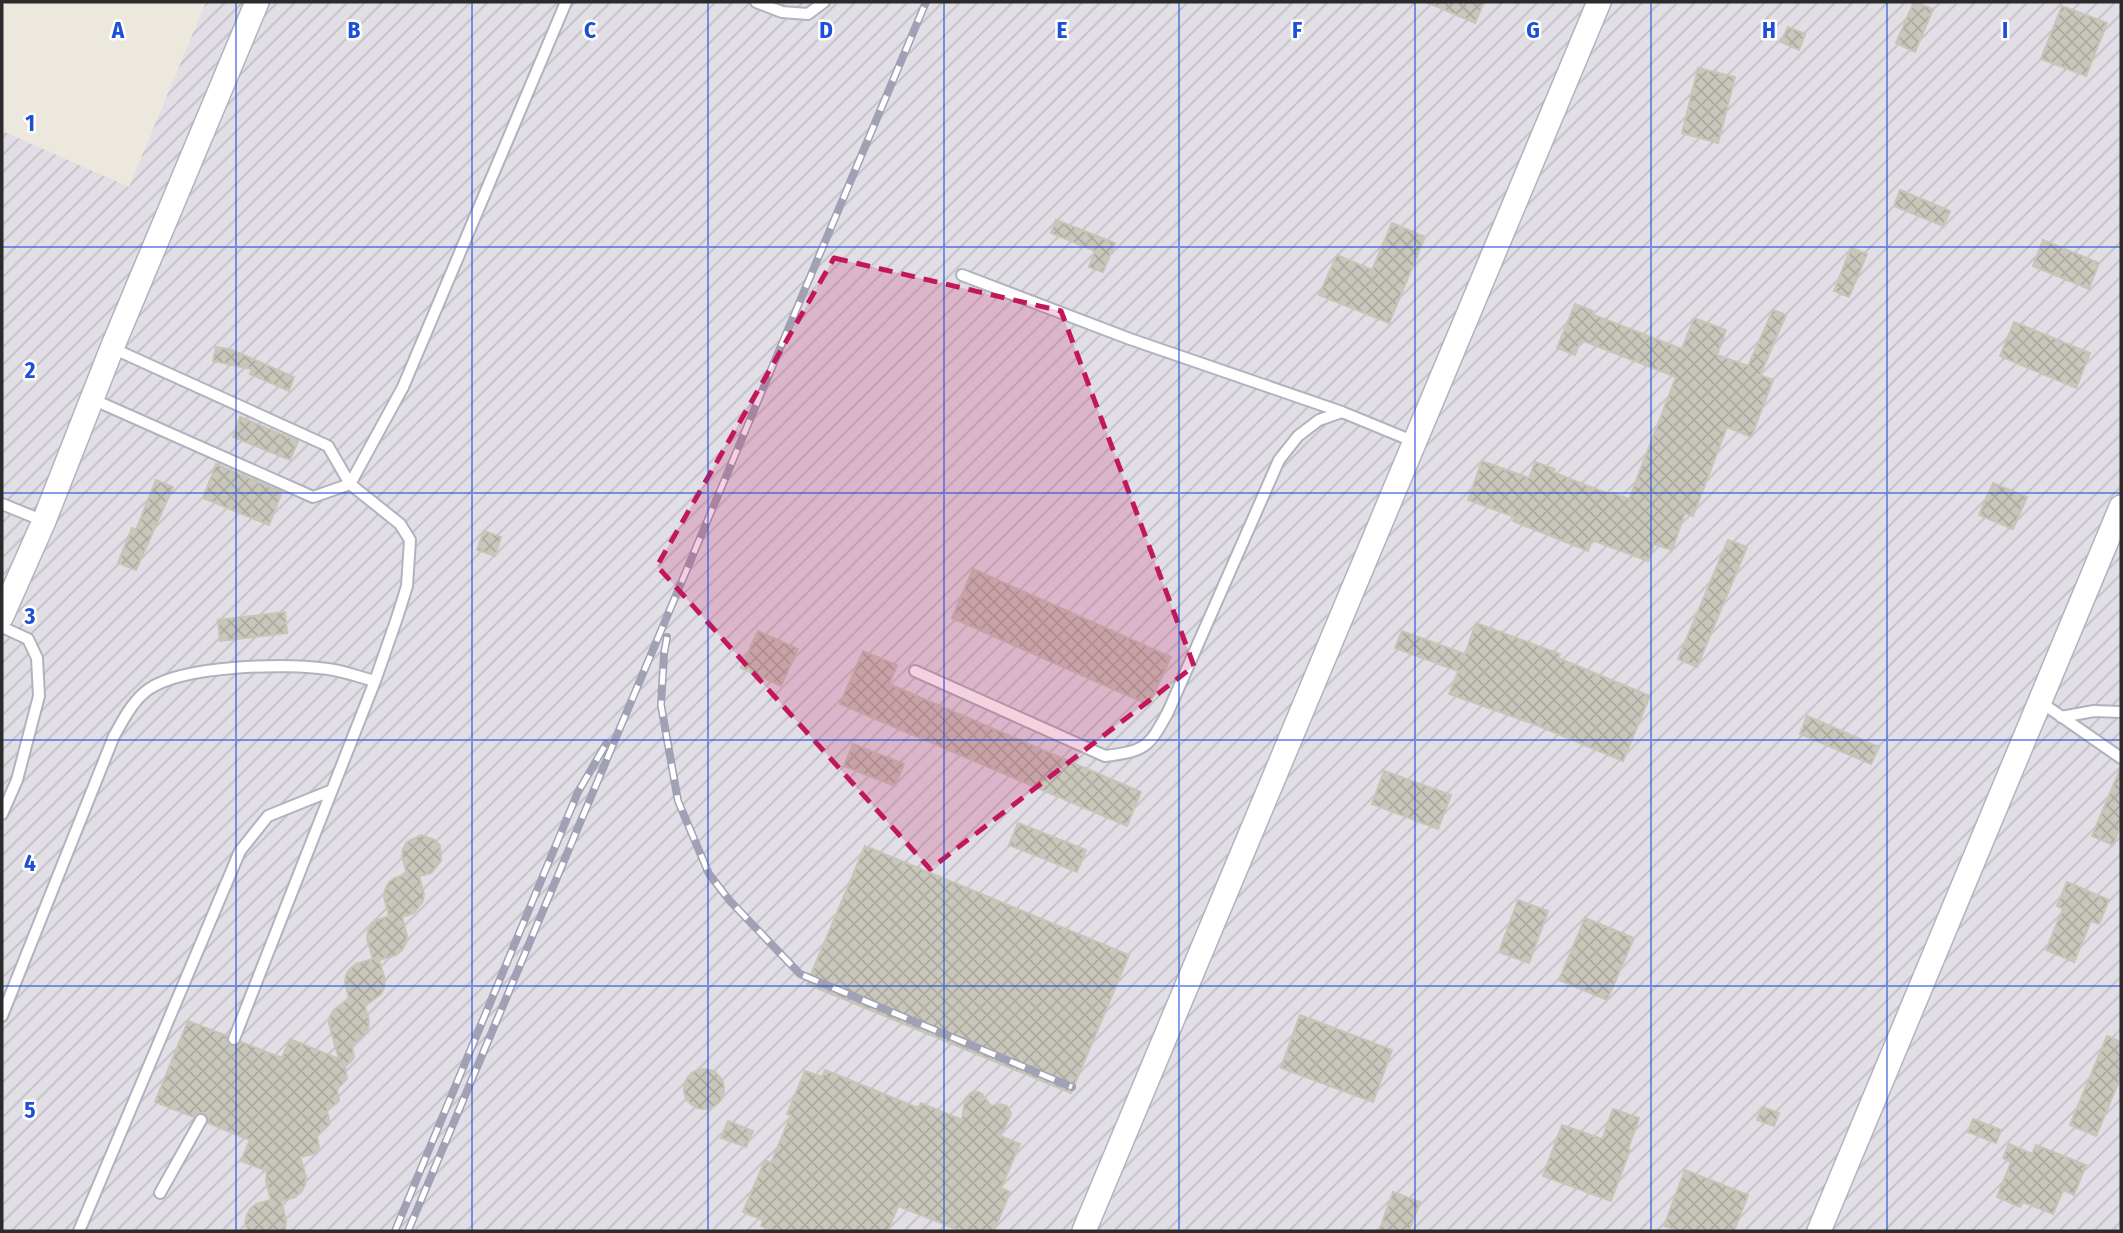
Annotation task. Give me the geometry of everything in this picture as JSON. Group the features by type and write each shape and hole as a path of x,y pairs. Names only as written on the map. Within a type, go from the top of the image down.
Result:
{"street":[{"path":"2,615 44,520 257,2"},
{"path":"1084,1231 1599,2"},
{"path":"1819,1231 2121,507"}],"lane":[{"path":"92,399 313,497 350,484 403,387 566,2"},
{"path":"757,2 782,12 808,14 824,2"},
{"path":"962,275 1130,339 1342,412 1415,442"},
{"path":"113,348 328,446 350,484 400,524 410,540 407,586 375,681 234,1040"},
{"path":"915,671 1105,756 1129,753 1152,741 1168,712 1279,460 1298,436 1319,420 1342,412"},
{"path":"2,504 44,520"},
{"path":"2,615 28,639 37,657 39,696 17,780 2,814"},
{"path":"2,1016 114,736 129,710 149,689 199,672 248,667 328,669 375,681"},
{"path":"2039,701 2121,758"},
{"path":"2061,717 2094,711 2121,712"},
{"path":"79,1231 240,851 268,816 330,791"},
{"path":"160,1193 201,1120"}],"highlighted area":[{"path":"834,258 1061,311 1194,666 930,869 657,566"}],"shaded area":[{"path":"206,2 2121,2 2121,1231 2,1231 2,131 129,187"}],"building":[{"path":"1426,2 1484,2 1475,23"},
{"path":"1914,2 1933,9 1915,52 1896,43"},
{"path":"2062,6 2107,23 2086,76 2041,59"},
{"path":"1788,27 1805,34 1799,50 1781,42"},
{"path":"1698,68 1735,77 1718,143 1682,133"},
{"path":"1900,190 1950,211 1943,226 1894,206"},
{"path":"1056,220 1115,243 1103,272 1089,267 1095,251 1051,233"},
{"path":"1392,223 1425,237 1389,323 1319,295 1337,255 1372,270"},
{"path":"2043,240 2099,263 2089,289 2033,266"},
{"path":"1851,248 1867,254 1849,297 1834,291"},
{"path":"1575,304 1593,311 1591,314 1682,349 1694,318 1726,330 1717,355 1748,366 1773,310 1786,315 1760,375 1773,380 1751,437 1727,427 1693,516 1685,513 1672,550 1654,544 1648,561 1592,540 1588,551 1513,521 1515,517 1468,500 1482,461 1529,478 1535,462 1555,469 1553,472 1580,483 1629,499 1676,377 1581,340 1575,355 1557,348"},
{"path":"2014,322 2090,353 2076,388 2000,356"},
{"path":"216,347 232,350 294,377 289,391 250,374 252,369 213,361"},
{"path":"240,417 298,441 290,460 233,437"},
{"path":"216,464 282,492 269,525 203,498"},
{"path":"156,480 173,487 136,570 118,563 132,528 136,530"},
{"path":"1993,483 2027,497 2013,529 1979,515"},
{"path":"484,531 501,537 495,556 477,550"},
{"path":"1728,540 1747,547 1697,667 1678,659"},
{"path":"973,569 1171,657 1149,705 952,618"},
{"path":"285,612 287,633 220,641 218,620"},
{"path":"1476,623 1560,654 1558,658 1650,696 1623,761 1534,724 1449,694 1458,671 1395,648 1402,631 1465,654"},
{"path":"758,631 798,649 781,686 741,668"},
{"path":"863,651 897,665 889,684 1141,792 1127,826 840,704"},
{"path":"1807,716 1879,747 1871,764 1800,734"},
{"path":"853,744 904,764 895,786 844,766"},
{"path":"2121,767 2121,825 2113,845 2092,836"},
{"path":"1384,771 1451,795 1438,829 1372,804"},
{"path":"1018,823 1086,850 1077,872 1009,845"},
{"path":"421,835 435,840 440,846 441,861 431,873 419,876 423,901 414,913 402,917 407,936 402,950 396,955 379,960 385,980 384,988 381,994 365,1006 368,1029 352,1045 354,1058 345,1067 347,1079 337,1089 339,1101 327,1111 330,1124 317,1136 319,1148 313,1154 300,1157 306,1177 305,1185 295,1197 281,1201 286,1220 285,1231 248,1231 245,1223 250,1209 256,1204 271,1200 266,1181 267,1171 241,1161 250,1140 208,1123 208,1117 204,1113 198,1113 194,1117 155,1102 188,1021 227,1036 227,1043 232,1046 238,1046 241,1042 282,1058 290,1039 339,1059 329,1024 330,1016 349,998 345,983 350,969 356,964 373,959 367,939 368,931 372,924 389,916 385,890 389,882 407,874 403,849 407,842"},
{"path":"865,846 1129,955 1071,1093 807,984"},
{"path":"2067,882 2109,900 2099,924 2091,921 2074,962 2046,950 2063,909 2057,906"},
{"path":"1518,900 1548,911 1529,963 1499,952"},
{"path":"1585,918 1634,938 1607,1000 1559,980"},
{"path":"1300,1015 1392,1050 1373,1102 1281,1068"},
{"path":"2107,1036 2121,1042 2121,1076 2096,1136 2070,1125"},
{"path":"704,1069 712,1070 718,1075 723,1081 723,1097 718,1103 712,1108 704,1109 696,1108 690,1103 685,1097 684,1089 685,1081 690,1075 696,1070"},
{"path":"825,1070 918,1108 921,1103 962,1120 965,1099 971,1093 979,1092 991,1106 1007,1106 1011,1113 1000,1136 1020,1144 1001,1188 1010,1192 994,1231 961,1231 898,1206 888,1231 773,1231 761,1226 763,1220 743,1212 765,1160 771,1163 791,1115 787,1114 805,1071 822,1077"},
{"path":"1762,1107 1779,1113 1774,1126 1757,1120"},
{"path":"1613,1109 1639,1118 1611,1201 1543,1176 1562,1125 1602,1139"},
{"path":"1973,1119 2001,1130 1996,1143 1968,1132"},
{"path":"728,1121 753,1131 746,1147 721,1138"},
{"path":"2009,1144 2032,1154 2036,1145 2086,1165 2074,1195 2063,1190 2053,1214 2023,1202 2020,1207 1997,1197 2011,1162 2003,1158"},
{"path":"1685,1170 1748,1195 1734,1231 1679,1231 1664,1226"},
{"path":"1393,1192 1420,1202 1409,1231 1379,1231"}],"railway":[{"path":"408,1231 926,2"},
{"path":"667,637 661,705 678,801 709,874 730,901 800,974 1072,1087"},
{"path":"395,1231 578,792 606,744"}]}
